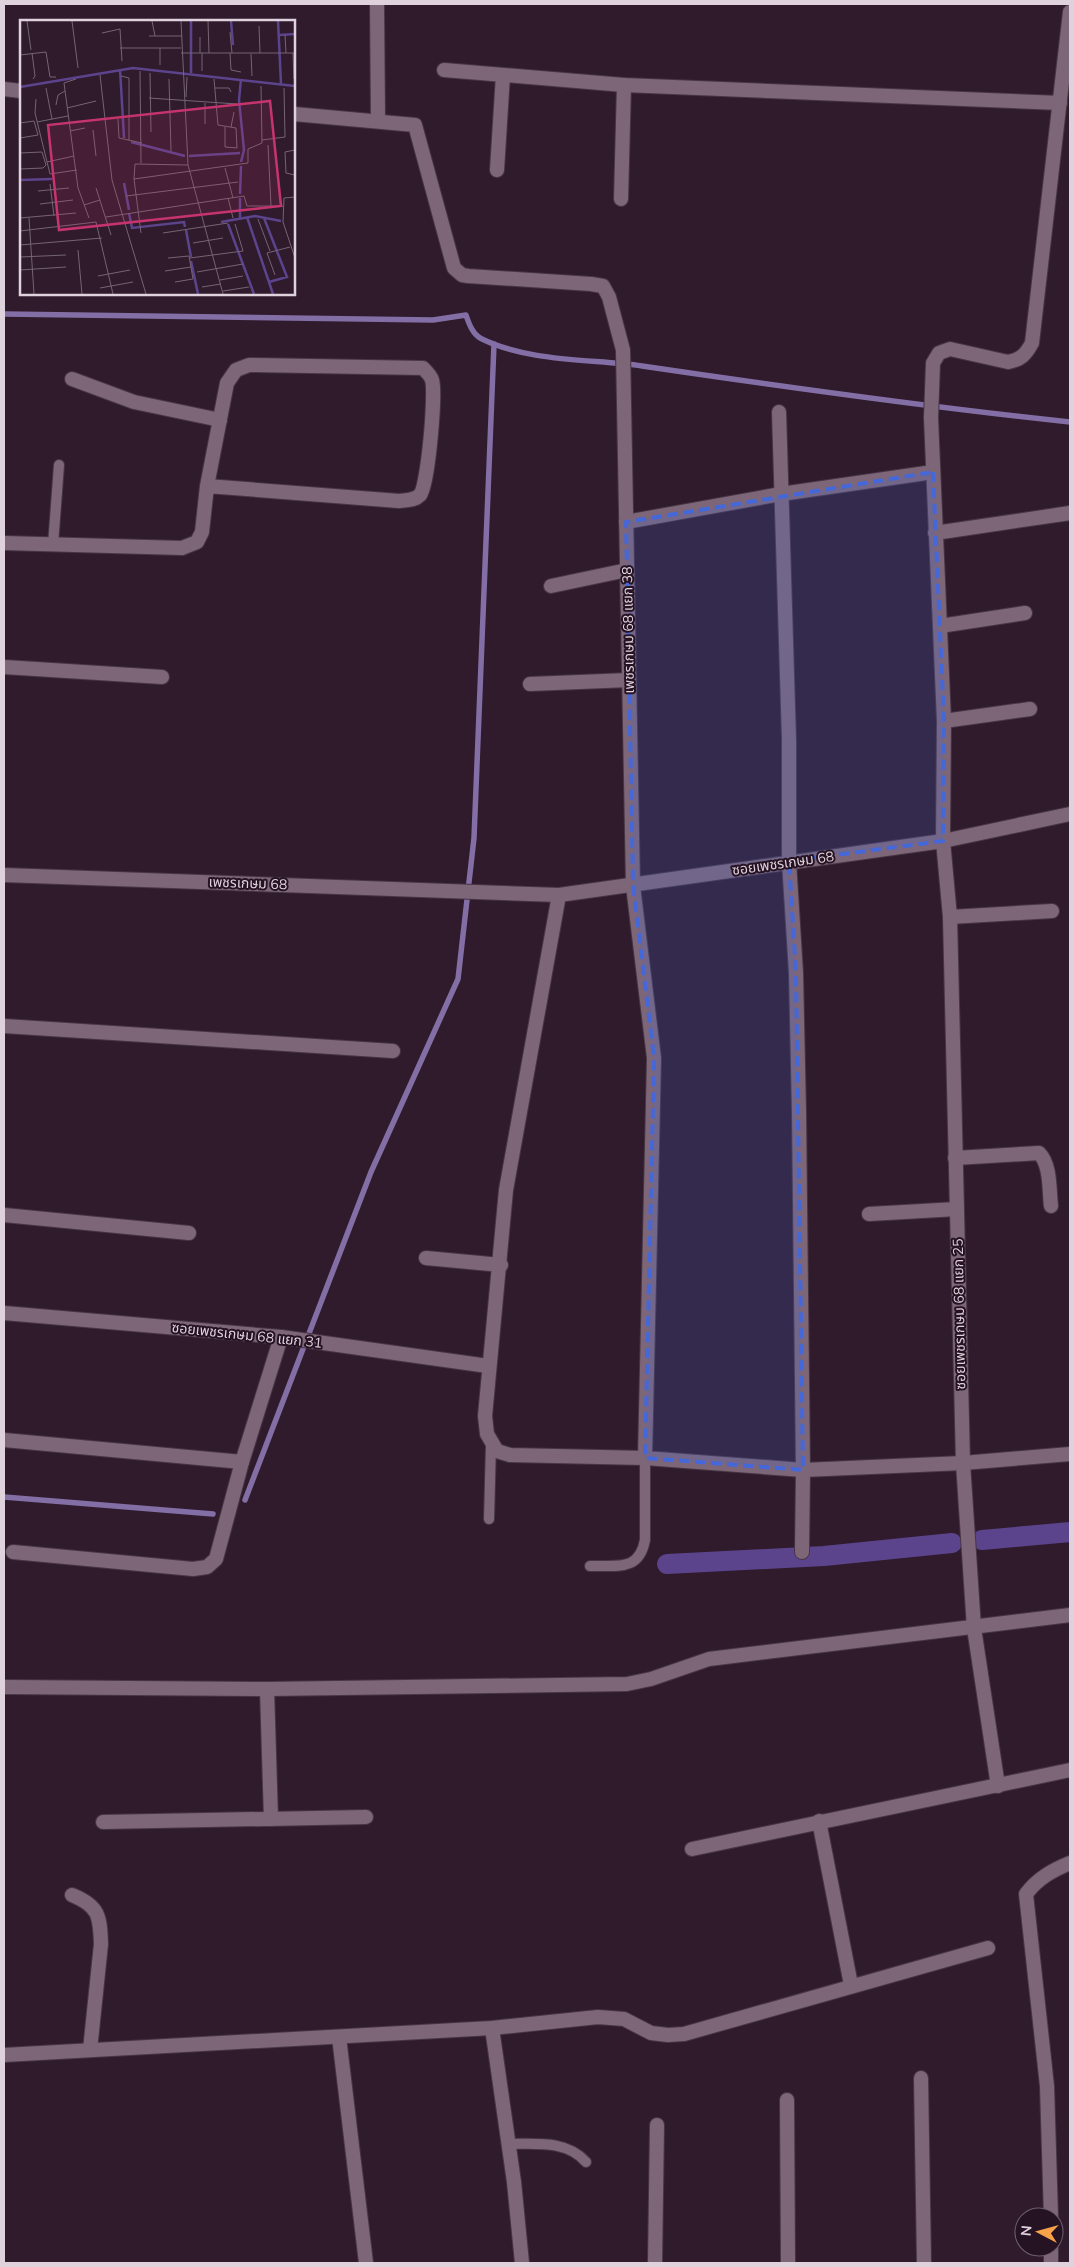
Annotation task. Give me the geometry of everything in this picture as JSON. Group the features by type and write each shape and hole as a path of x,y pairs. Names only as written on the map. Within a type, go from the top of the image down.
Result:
{"street":[{"path":"295,114 378,121 377,4"},
{"name":"ซอยเพชรเกษม 68 แยก 25","path":"998,1786 974,1628 963,1463 950,917 942,841 944,721 931,418 933,363 939,353 950,349 1008,362 1017,360 1026,354 1032,343 1070,12"},
{"path":"444,70 624,85 1060,103"},
{"path":"497,170 504,75"},
{"path":"621,198 624,85"},
{"path":"4,89 20,91"},
{"name":"เพชรเกษม 68 แยก 38","path":"378,121 415,125 417,128 454,268 457,272 468,276 603,286 609,297 623,350 625,374 633,886 654,1058 644,1458"},
{"path":"4,543 182,548 197,542 202,532 207,486 227,383 236,370 249,365 423,368 432,380 432,435 425,482 422,494 414,500 399,501 207,486"},
{"path":"72,379 134,402 220,420"},
{"path":"779,412 789,740 789,862 796,993 803,1470 802,1552"},
{"path":"626,522 781,494 933,472"},
{"path":"936,533 1070,513"},
{"path":"551,586 627,570"},
{"path":"940,626 1025,614"},
{"path":"4,667 162,678"},
{"path":"530,684 629,680"},
{"path":"944,721 1030,709"},
{"name":"ซอยเพชรเกษม 68","path":"493,892 559,895 633,886 942,841 1070,814"},
{"name":"เพชรเกษม 68","path":"4,875 493,892"},
{"path":"559,895 506,1190 500,1265 488,1366 485,1416 487,1434 491,1444 497,1451 510,1455 644,1458 803,1470 963,1463 1070,1454"},
{"path":"950,917 1052,911"},
{"path":"4,1026 393,1051"},
{"path":"956,1158 1039,1153 1043,1157 1048,1171 1050,1206"},
{"path":"869,1214 957,1209"},
{"path":"4,1215 189,1233"},
{"path":"426,1258 500,1265"},
{"name":"ซอยเพชรเกษม 68 แยก 31","path":"4,1313 281,1337 488,1366"},
{"path":"13,1552 193,1569 207,1567 216,1559 242,1462 281,1337"},
{"path":"4,1440 242,1462"},
{"path":"4,1687 267,1689 627,1684 651,1679 709,1659 974,1628 1070,1614"},
{"path":"267,1689 271,1819"},
{"path":"692,1849 1070,1770"},
{"path":"103,1822 366,1818"},
{"path":"819,1821 852,1986"},
{"path":"1051,2207 1047,2086 1026,1894 1046,1874 1070,1863"},
{"path":"72,1895 89,1902 97,1914 100,1929 101,1944 90,2050"},
{"path":"4,2055 492,2028 614,2017 624,2019 651,2033 684,2034 988,1948"},
{"path":"492,2028 509,2144 522,2263"},
{"path":"340,2037 366,2263"},
{"path":"921,2078 924,2263"},
{"path":"788,2100 788,2263"},
{"path":"655,2263 657,2126"}],"lane":[{"path":"53,545 59,466"},
{"path":"489,1519 491,1444"},
{"path":"590,1566 624,1565 638,1560 643,1553 645,1540 644,1458"},
{"path":"509,2144 551,2145 566,2148 577,2151 586,2162"}],"highlighted area":[{"path":"933,472 944,721 943,841 789,861 796,973 803,1470 645,1458 654,1058 633,886 626,522"}],"waterway":[{"path":"4,314 433,320 466,315 474,332 482,339 520,352 540,356 642,366 856,396 1070,422"},
{"path":"245,1500 371,1172 458,979 474,838 494,344"},
{"path":"4,1497 213,1514"},
{"path":"982,1540 1070,1532"},
{"path":"667,1564 824,1556 952,1543"}]}
